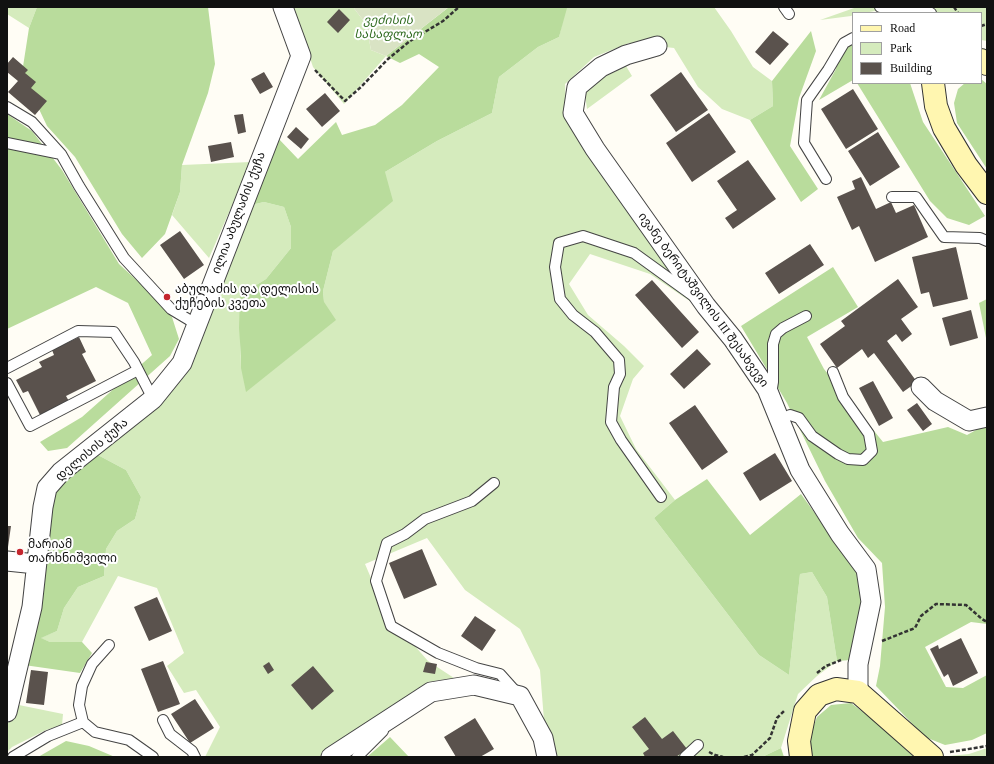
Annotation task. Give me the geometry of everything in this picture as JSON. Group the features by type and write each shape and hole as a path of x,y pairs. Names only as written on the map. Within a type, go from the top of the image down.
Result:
{"main road":[{"path":"934,84 936,106 944,128 966,165 987,193"},
{"path":"801,757 799,741 805,711 819,695 836,689 858,692 929,754"}],"street":[{"path":"284,7 300,56"},
{"name":"ივანე ბერიტაშვილის III შესახვევი","path":"657,46 626,55 601,67 577,87 573,113 595,149 706,306 733,339 767,389 800,470 840,534 866,569 871,602 858,664 858,692"},
{"name":"ილია აბულაძის ქუჩა","path":"196,324 300,56"},
{"name":"დელისის ქუჩა","path":"7,712 32,606 43,507 47,488 61,472 153,399 182,363 196,324"},
{"path":"921,387 935,401 968,421 987,417"},
{"path":"7,561 36,564"},
{"path":"331,757 431,692 474,685 520,696 543,738 547,757"}],"lane":[{"path":"880,7 923,9 929,12"},
{"path":"826,179 804,143 807,100 828,70 844,43 852,39"},
{"path":"7,107 32,122 61,154 124,258 170,309 196,324"},
{"path":"7,143 61,154"},
{"path":"892,196 916,197 944,237 980,238 987,241"},
{"path":"660,497 621,440 611,422 614,387 620,374 619,360 595,332 573,314 560,299 555,267 559,243 583,236 634,253 706,306"},
{"path":"771,398 773,382 773,344 776,334 783,328 806,316"},
{"path":"7,368 78,331 114,332 138,370 153,399"},
{"path":"7,383 30,426 138,370"},
{"path":"782,427 786,416 790,415 798,418 812,436 848,459 862,460 872,451 869,434 843,397 833,372"},
{"path":"494,483 472,501 426,519 405,534 387,543 376,581 391,626 438,653 476,668 500,674 520,696"},
{"path":"109,644 92,664 82,686 79,705 83,722 95,732 129,740 153,757"},
{"path":"357,757 372,743 397,714"},
{"path":"163,720 170,734 192,751 195,757"},
{"path":"13,757 48,736 83,722"},
{"path":"685,757 698,746"}],"path":[{"path":"300,56 345,101 393,54 410,41 443,21 459,7"},
{"path":"861,649 915,628 921,616 936,604 966,605 987,622"},
{"path":"744,757 752,755 770,738 777,718 785,709"},
{"path":"929,754 987,746"}],"green space":[{"path":"7,7 37,7 29,28 7,14"},
{"path":"37,7 208,7 215,64 208,93 182,165 180,192 165,234 142,258 122,234 75,157 47,126 22,73 29,28"},
{"path":"293,7 353,7 366,24 371,50 386,56 344,104 313,67"},
{"name":"ვეძისის სასაფლაო","path":"353,7 449,7 386,56 371,50 366,24"},
{"path":"449,7 567,8 559,37 538,47 499,77 492,113 437,141 385,172 393,201 333,251 323,291 324,302 336,320 246,392 241,368 239,328 240,295 266,279 291,248 291,227 284,207 264,202 251,205 277,137 298,159 336,122 342,135 375,125 402,105 439,67 419,54 400,63 386,56"},
{"path":"566,7 714,7 753,67 772,81 773,106 750,120 722,109 698,87 674,48 629,43 594,57 565,84 566,104 694,304 650,274 590,254 569,284 588,315 624,346 644,366 633,379 620,416 636,449 675,500 654,518 759,655 789,675 800,574 812,572 827,597 837,661 817,676 798,694 781,748 762,757 553,757 545,733 540,670 520,629 465,590 427,538 365,564 386,613 428,661 454,678 428,682 398,702 337,757 205,757 220,727 196,690 184,693 167,666 184,653 157,588 118,576 82,642 50,642 40,638 57,631 64,608 78,587 104,576 106,549 117,531 135,519 141,497 126,470 96,454 172,391 189,366 251,205 264,202 284,207 291,227 291,248 266,279 240,295 241,368 324,302 323,291 333,251 385,172 437,141 492,113 499,77 538,47 559,37"},
{"path":"857,7 987,7 987,41 982,40 982,12 902,12 891,8 869,12 852,12 851,16 820,20"},
{"path":"811,31 816,51 799,98 790,146 818,189 801,202 750,120 773,106 772,81"},
{"path":"852,41 852,81 819,100 836,69 839,49"},
{"path":"626,66 632,76 587,109 585,94 600,79"},
{"path":"982,80 987,84 987,169 957,123 954,103 958,89 964,84 982,84"},
{"path":"858,84 910,84 923,122 985,216 969,225 947,218 930,201"},
{"path":"7,114 32,131 62,170 119,264 155,297 172,317 179,339 170,356 67,448 48,451 40,442 82,417 152,355 128,303 96,287 7,329"},
{"path":"251,162 209,258 172,215 180,192 182,165"},
{"path":"833,267 858,307 807,337 824,369 883,442 948,427 967,435 985,425 987,428 987,624 971,622 925,647 946,687 963,688 987,675 987,733 972,740 945,745 925,737 876,686 880,666 885,607 882,563 858,538 825,481 787,403 741,326"},
{"path":"987,299 987,343 979,303"},
{"path":"96,454 126,470 141,497 135,519 117,531 106,549 104,576 78,587 64,608 57,631 41,638 50,642 82,642 92,653 80,673 24,665 53,491"},
{"path":"707,479 750,535 801,494 862,579 866,608 851,660 837,661 827,597 812,572 800,574 789,675 759,655 654,518 675,500"},
{"path":"851,703 876,722 914,757 812,757 808,741 817,717 831,705"},
{"path":"14,704 63,714 62,725 46,730 12,747 7,752 7,727"},
{"path":"390,737 409,757 367,757"},
{"path":"66,741 89,746 115,757 38,757"},
{"path":"781,748 784,757 762,757"},
{"path":"987,748 987,757 949,756 969,754"}],"building":[{"path":"339,9 350,20 338,33 327,22"},
{"path":"773,31 789,44 770,65 755,52"},
{"path":"13,57 28,70 25,73 36,82 31,88 47,101 35,115 8,92 18,81 7,72 7,64"},
{"path":"264,72 273,87 260,94 251,79"},
{"path":"681,72 708,110 676,132 650,95"},
{"path":"853,89 878,129 846,149 821,109"},
{"path":"325,93 340,111 322,127 306,109"},
{"path":"709,113 736,152 692,182 666,143"},
{"path":"243,114 246,132 238,134 234,115"},
{"path":"296,127 309,139 301,149 287,137"},
{"path":"878,132 900,167 870,186 848,151"},
{"path":"231,142 234,157 211,162 208,146"},
{"path":"748,160 776,199 733,229 725,218 737,210 717,181"},
{"path":"861,177 876,209 891,202 896,213 914,205 928,237 875,262 859,226 852,230 837,197 855,189 852,181"},
{"path":"180,231 204,265 184,279 160,245"},
{"path":"810,244 824,265 779,294 765,273"},
{"path":"956,247 968,299 933,307 929,292 921,294 912,257"},
{"path":"898,279 918,307 901,319 912,334 902,342 896,334 887,341 917,382 903,392 874,353 868,358 862,349 837,368 820,344 845,326 841,321"},
{"path":"652,280 699,332 682,348 635,295"},
{"path":"971,310 978,338 950,346 942,318"},
{"path":"79,337 86,352 82,354 96,381 66,396 70,403 41,417 28,391 23,393 16,380 42,367 39,362 54,355 52,350"},
{"path":"697,349 711,364 684,389 670,374"},
{"path":"873,381 893,418 879,426 859,388"},
{"path":"917,403 932,424 923,431 907,410"},
{"path":"695,405 728,452 702,470 669,423"},
{"path":"775,453 792,481 760,501 743,473"},
{"path":"7,526 11,526 8,547 7,547"},
{"path":"422,549 437,585 404,599 389,563"},
{"path":"157,597 172,631 149,641 134,607"},
{"path":"475,616 496,630 482,651 461,636"},
{"path":"961,638 978,673 953,686 948,674 944,677 930,649 938,645 939,649"},
{"path":"163,661 180,704 158,712 141,669"},
{"path":"269,662 274,670 268,674 263,666"},
{"path":"426,662 437,664 435,674 423,672"},
{"path":"313,666 334,691 312,710 291,685"},
{"path":"31,670 48,672 44,705 26,703"},
{"path":"195,699 214,728 190,743 171,714"},
{"path":"645,717 662,739 673,731 687,749 676,757 645,757 643,753 649,749 632,727"},
{"path":"475,718 494,749 480,757 456,757 444,737"}],"place":[{"name":"აბულაძის და დელისის ქუჩების კვეთა","path":"167,297"},
{"name":"მარიამ თარხნიშვილი","path":"20,552"}]}
